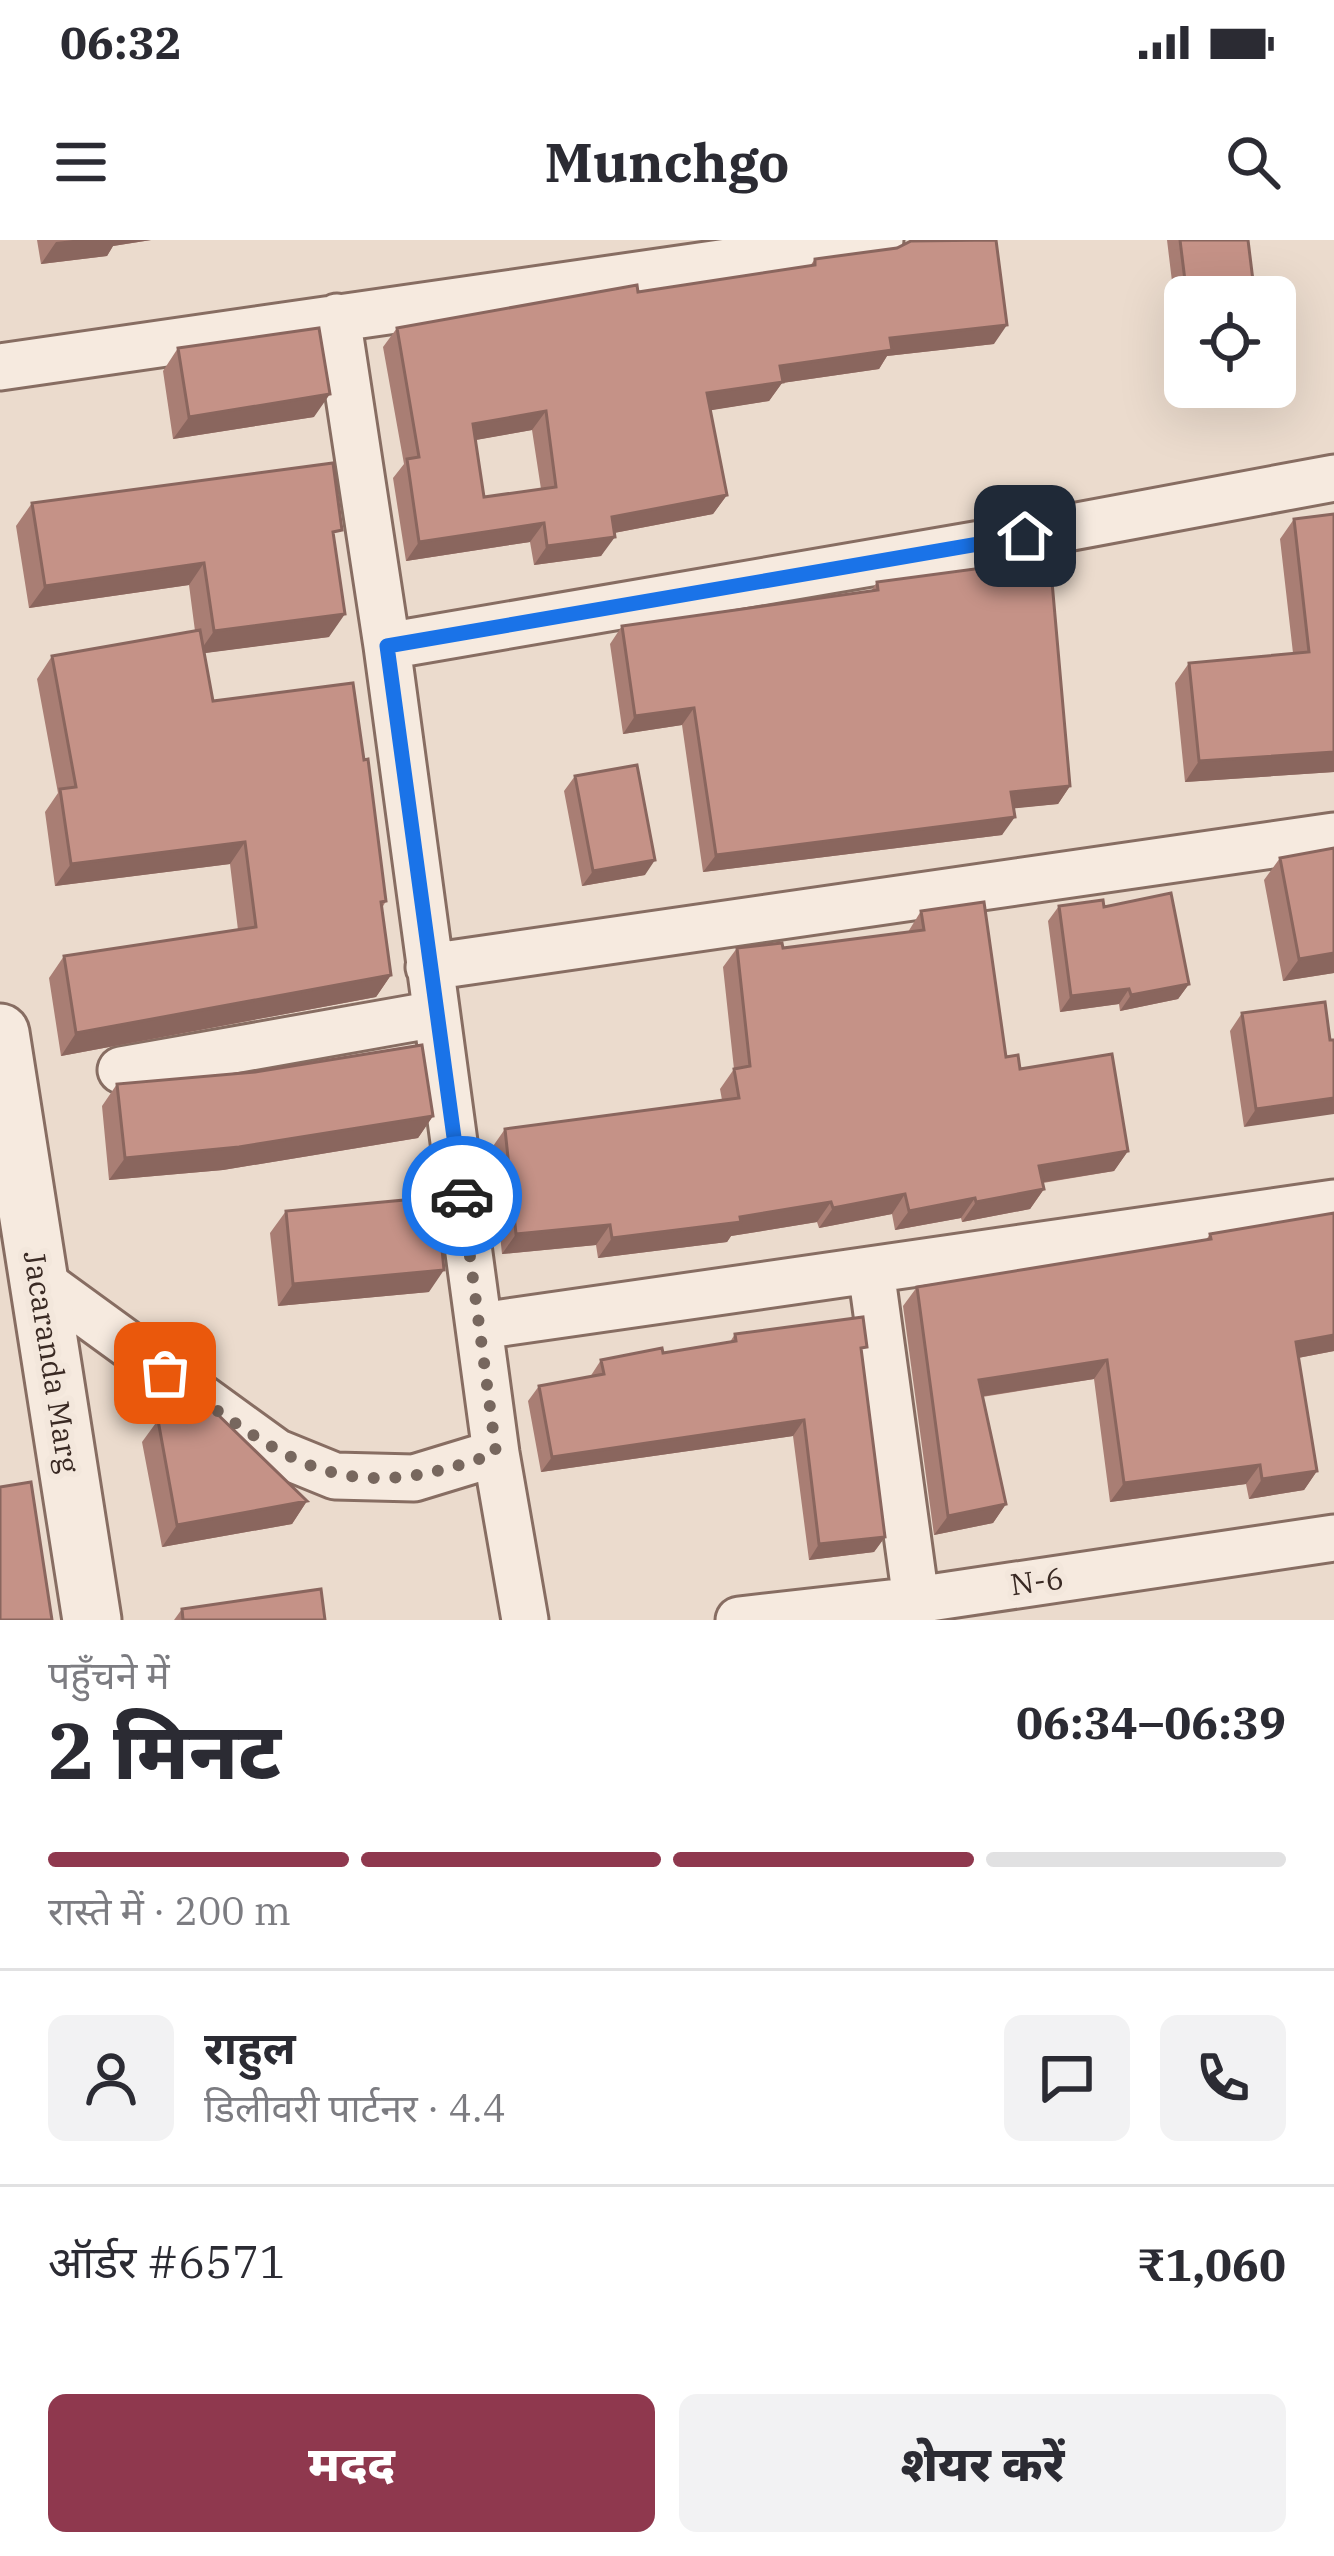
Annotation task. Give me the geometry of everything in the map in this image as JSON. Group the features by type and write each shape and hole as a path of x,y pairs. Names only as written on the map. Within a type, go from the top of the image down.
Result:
{"street":[{"path":"0,367 880,240"},
{"path":"337,317 387,646 496,1453 525,1620"},
{"path":"387,646 1334,478"},
{"path":"429,967 1334,836"},
{"path":"121,1070 436,1014"},
{"name":"Jacaranda Marg","path":"0,1033 92,1620"},
{"path":"482,1326 1334,1202"},
{"path":"871,1270 916,1600"},
{"path":"38,1279 276,1452 335,1476 414,1478 496,1453"},
{"name":"N-6","path":"739,1620 916,1600 1334,1538"}],"building":[{"path":"996,240 1007,325 890,338 892,350 780,366 783,382 707,393 727,495 612,517 615,537 547,546 544,523 419,542 407,459 419,457 397,328 637,285 638,292 815,265 815,259 897,248 911,241","holes":["546,411 556,487 484,497 473,424"]},
{"path":"1180,240 1248,240 1252,276 1184,276"},
{"path":"319,328 330,394 189,417 178,348"},
{"path":"333,463 342,530 333,532 345,614 214,631 204,563 45,586 32,503"},
{"path":"1334,514 1334,752 1199,761 1189,663 1309,652 1294,519"},
{"path":"1050,559 1070,786 1011,792 1015,817 716,855 694,708 635,716 622,626 878,590 877,582"},
{"path":"200,630 213,701 353,683 364,760 368,759 391,975 76,1033 64,956 256,927 245,842 71,864 60,789 76,787 52,656"},
{"path":"637,765 655,860 593,871 575,776"},
{"path":"1334,848 1334,953 1299,959 1280,858"},
{"path":"1171,893 1189,984 1131,995 1129,989 1071,996 1059,906 1103,900 1104,907"},
{"path":"984,902 1006,1057 1018,1055 1020,1069 1112,1054 1128,1151 1039,1166 1044,1189 976,1202 975,1198 909,1211 905,1194 612,1238 610,1225 516,1234 505,1129 739,1098 734,1069 750,1066 737,948 782,943 783,948 924,930 921,911"},
{"path":"1325,1002 1330,1040 1334,1040 1334,1098 1256,1109 1242,1013"},
{"path":"422,1045 433,1116 239,1147 125,1158 117,1084 255,1072"},
{"path":"437,1197 444,1270 293,1284 286,1211"},
{"path":"1334,1213 1334,1335 1296,1342 1317,1471 1262,1479 1260,1465 1124,1483 1107,1360 979,1380 1006,1504 948,1516 917,1287 1211,1239 1210,1234"},
{"path":"863,1317 867,1347 861,1348 885,1537 819,1544 804,1420 552,1457 539,1386 604,1374 601,1360 736,1341 735,1334"},
{"path":"209,1406 307,1501 177,1525 158,1420"},
{"path":"31,1482 52,1620 0,1620 0,1487"},
{"path":"321,1589 325,1620 183,1620 182,1609"}],"way so far":[{"path":"165,1373 276,1452 335,1476 414,1478 496,1453 462,1196"}],"route":[{"path":"462,1196 387,646 1025,536"}]}
